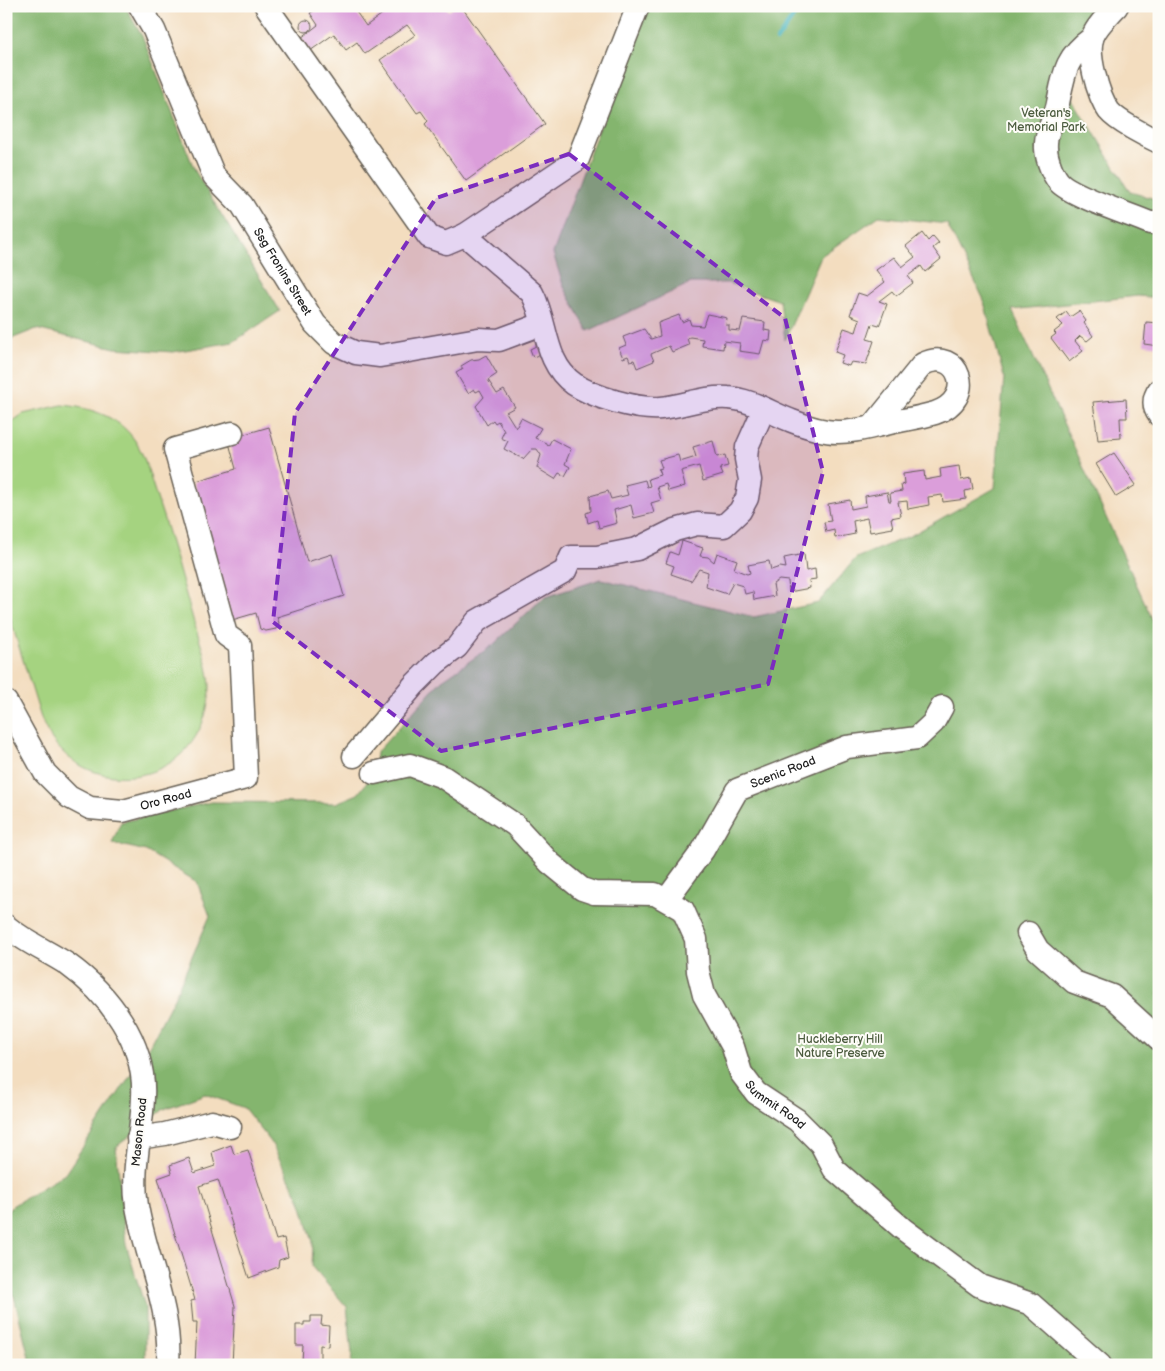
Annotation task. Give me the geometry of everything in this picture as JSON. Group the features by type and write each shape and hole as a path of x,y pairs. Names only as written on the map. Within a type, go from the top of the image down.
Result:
{"street":[{"name":"Ssg Fronins Street","path":"140,6 154,30 214,176 242,205 315,324 334,343 356,353 380,356 478,339 499,340 542,324"},
{"path":"266,6 429,237 446,243 465,235 578,159 638,6"},
{"path":"1118,6 1107,16 1090,44 1095,80 1110,112 1159,142"},
{"path":"1092,38 1080,46 1070,58 1062,82 1058,105 1046,137 1049,163 1060,182 1084,196 1150,223 1159,224"},
{"path":"465,235 532,293 538,305 549,350 565,376 574,384 594,393 649,408 722,398 740,399 821,432 856,432 872,427"},
{"path":"1159,390 1154,399 1154,406 1159,415"},
{"path":"354,756 414,685 436,663 457,647 477,620 565,571 571,557 597,556 636,549 675,530 696,524 724,526 740,510 748,498 750,480 746,459 747,447 764,409"},
{"name":"Oro Road","path":"6,702 45,773 69,797 90,808 102,811 135,809 246,778 240,645 226,636 176,449 232,433"},
{"name":"Scenic Road","path":"667,899 703,850 736,790 847,747 917,738 933,722 942,707"},
{"name":"Summit Road","path":"374,773 410,765 443,777 515,825 550,863 582,889 594,893 655,894 667,899 683,910 696,939 698,971 704,995 733,1047 741,1073 756,1093 797,1120 821,1144 834,1169 903,1230 980,1286 1031,1304 1100,1365"},
{"name":"Mason Road","path":"6,926 83,977 100,992 123,1023 137,1055 143,1095 135,1173 137,1207 167,1318 170,1348 168,1365"},
{"path":"1028,934 1038,950 1074,982 1112,996 1159,1039"},
{"path":"138,1138 165,1134 212,1122 230,1127"}],"highlighted area":[{"path":"569,154 785,318 823,472 768,684 441,751 273,622 295,413 436,198"}],"green space":[{"path":"6,6 125,6 143,38 195,171 280,311 233,342 173,352 115,348 36,329 6,341"},
{"path":"648,6 1098,6 1090,19 1068,90 1130,192 1159,200 1159,298 1138,296 1012,310 1159,634 1159,1365 351,1365 352,1353 347,1307 312,1267 313,1242 300,1200 271,1142 244,1108 205,1094 164,1109 116,1147 126,1244 145,1307 145,1365 31,1365 6,1264 6,1213 12,1206 65,1174 147,1050 174,998 210,916 197,882 146,851 112,843 121,822 211,802 336,803 358,794 374,773 376,753 441,681 493,645 543,598 601,579 754,617 818,603 856,558 912,535 995,488 1004,377 983,298 947,224 879,216 821,256 785,340 780,301 728,283 691,283 588,331 563,285 553,253 598,131 623,79"},
{"path":"62,405 90,410 108,417 124,427 135,440 142,453 164,519 205,657 210,685 209,696 207,708 196,737 177,758 154,771 128,776 102,774 77,764 56,745 41,718 6,605 6,426 23,414"}],"building":[{"path":"315,6 352,6 366,26 393,6 445,6 449,11 455,6 461,6 545,124 466,181 425,124 428,121 421,111 417,113 380,60 415,35 407,25 365,54 357,42 346,50 334,34 310,51 301,38 318,25 310,13 317,9"},
{"path":"304,20 308,20 312,26 308,32 304,32 300,28 300,24"},
{"path":"922,233 928,241 933,236 939,243 933,248 941,259 925,272 921,266 908,276 913,283 896,296 892,291 879,301 887,304 879,326 872,324 867,339 874,341 866,364 851,362 849,366 840,363 843,355 835,352 844,328 856,332 860,319 850,315 858,293 867,296 885,282 876,270 894,257 902,267 915,257 906,246"},
{"path":"1079,311 1086,321 1084,323 1093,336 1087,341 1080,336 1075,341 1083,351 1069,362 1051,338 1056,334 1054,332 1063,325 1057,319 1066,312 1070,317"},
{"path":"707,314 727,318 726,325 729,325 729,330 740,331 743,319 765,322 764,330 771,331 770,341 764,340 760,354 739,351 740,343 724,341 723,349 702,346 703,339 690,337 687,338 689,345 672,352 669,346 651,354 654,361 637,368 634,360 630,361 628,356 623,358 619,348 626,345 623,337 644,329 651,339 660,336 658,323 679,315 682,322 689,319 691,325 703,326"},
{"path":"1146,322 1159,323 1159,346 1144,344"},
{"path":"538,345 541,354 533,357 530,349"},
{"path":"486,355 497,374 488,380 497,394 504,390 515,407 506,412 516,428 521,418 541,428 535,438 546,443 548,446 552,439 571,449 565,464 570,467 565,476 559,473 555,479 537,468 541,455 537,449 532,449 523,459 504,449 508,441 501,438 504,431 498,421 495,423 493,420 487,425 476,406 484,397 480,390 476,392 474,389 468,393 456,373 463,369 461,366 471,360 479,359"},
{"path":"1126,399 1127,418 1120,418 1121,438 1098,440 1093,402"},
{"path":"269,427 307,562 332,554 344,596 277,617 279,623 276,629 266,631 260,629 256,613 232,620 193,482 236,469 228,439"},
{"path":"713,441 717,457 725,455 728,466 720,468 723,475 703,481 699,466 681,471 685,486 668,491 666,484 657,487 661,500 651,503 654,513 634,518 631,505 614,510 617,523 599,528 597,520 588,523 586,513 591,511 590,496 608,491 611,499 628,495 625,485 645,480 647,487 650,486 648,479 660,475 658,469 662,468 659,460 678,455 680,462 696,457 693,447"},
{"path":"1114,453 1136,485 1116,497 1096,464"},
{"path":"959,466 961,480 971,478 973,489 965,491 966,499 943,502 942,495 928,497 929,505 908,509 907,501 898,502 901,516 891,518 893,528 870,532 867,518 853,521 855,534 835,538 834,530 826,532 824,522 831,521 828,504 850,500 851,509 866,506 865,496 887,492 889,501 891,501 890,493 902,491 901,485 904,484 903,474 924,471 925,480 941,477 940,469"},
{"path":"682,541 703,548 700,556 708,557 714,562 717,553 737,560 734,569 747,574 750,573 748,565 769,561 771,570 780,567 786,568 784,558 804,554 806,571 815,569 816,579 809,580 810,588 789,592 788,581 779,580 773,584 775,596 754,600 753,592 745,594 743,586 733,583 727,594 706,587 708,572 699,569 691,581 671,574 674,566 666,563 670,552 678,555"},
{"path":"231,1145 234,1154 248,1150 276,1240 284,1238 288,1257 279,1260 278,1267 249,1278 218,1180 199,1186 235,1306 232,1365 195,1365 197,1322 193,1322 191,1301 195,1300 158,1178 172,1173 170,1165 189,1158 194,1173 215,1166 212,1152"},
{"path":"311,1316 322,1316 321,1325 329,1326 328,1346 320,1345 320,1362 330,1365 295,1365 295,1362 302,1361 303,1345 296,1345 296,1325 304,1325 304,1322 311,1322"}],"waterway":[{"path":"777,40 801,6"}],"park label":[{"name":"Veteran's Memorial Park","path":"1046,120"},
{"name":"Huckleberry Hill Nature Preserve","path":"840,1046"}]}
